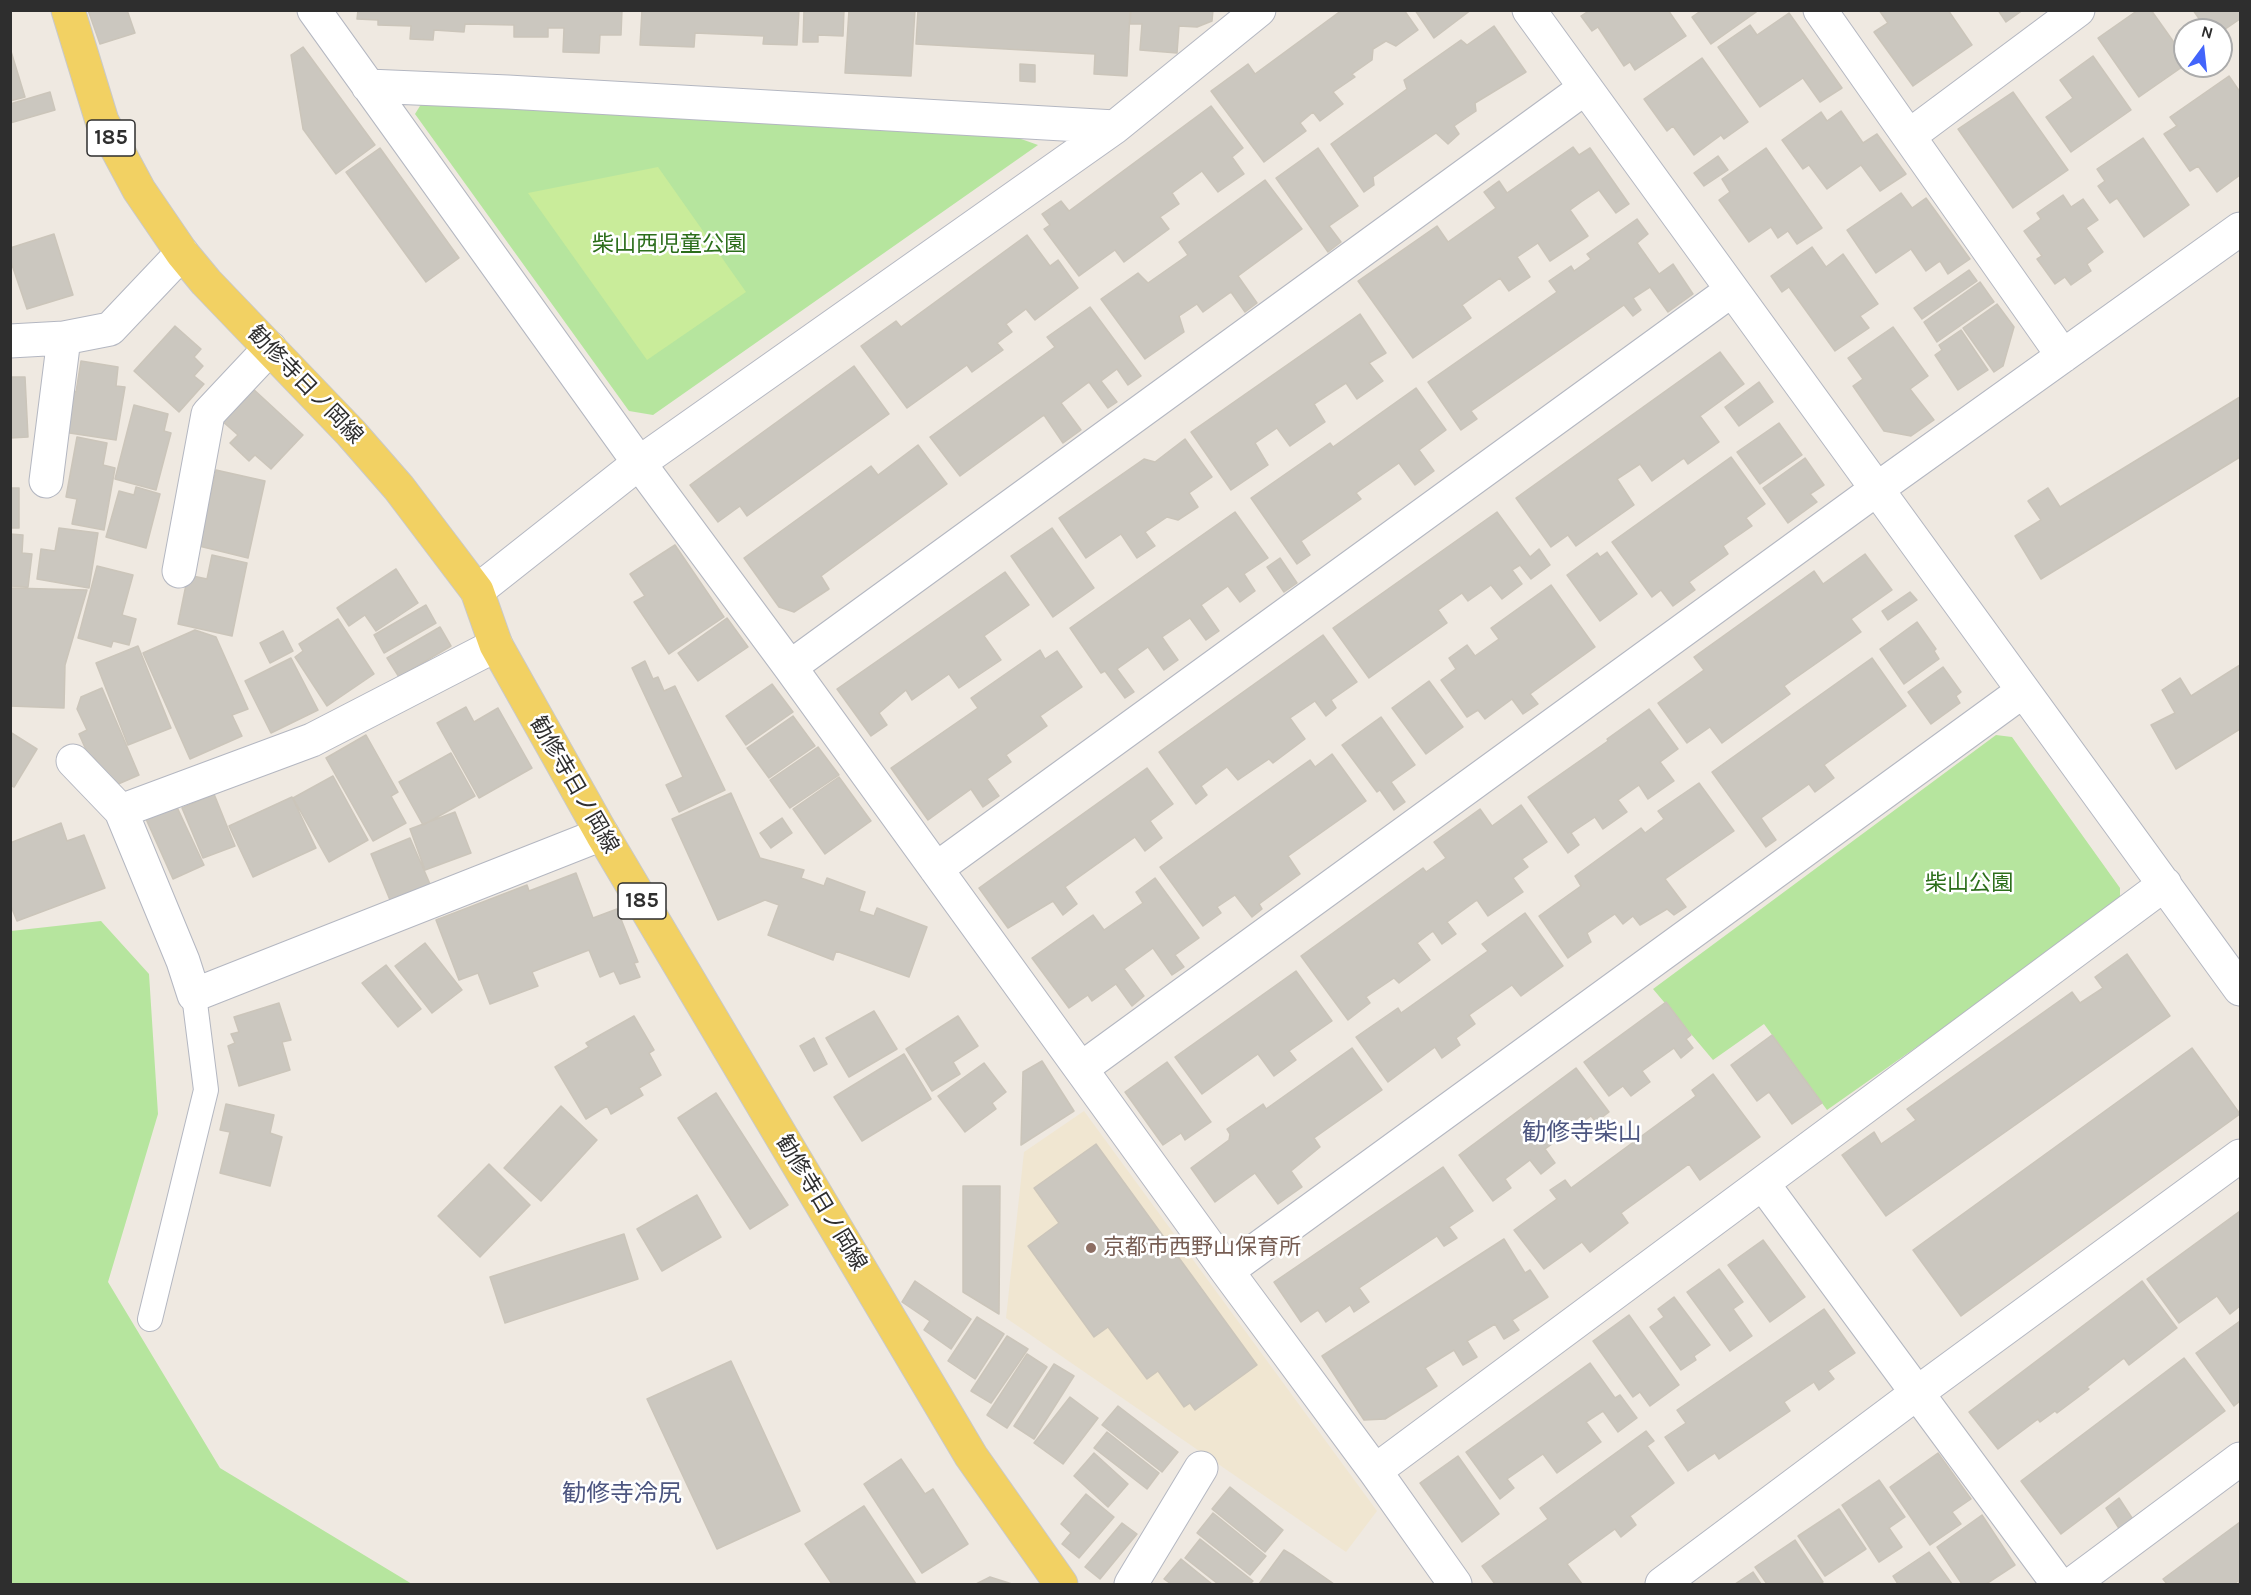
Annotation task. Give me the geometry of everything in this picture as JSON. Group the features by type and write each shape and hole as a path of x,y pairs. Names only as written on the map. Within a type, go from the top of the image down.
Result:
{"main road":[{"name":"勧修寺日ノ岡線","path":"68,10 102,121 139,190 182,253 206,282 351,433 399,488 477,591 496,645 602,834 971,1456 1061,1584"}],"street":[{"path":"314,10 639,463 1082,1068 1455,1584"},
{"path":"477,591 639,463 1115,127 1259,10"},
{"path":"1529,10 2241,989"},
{"path":"1820,10 2063,356"},
{"path":"1909,136 2078,10"},
{"path":"368,86 1115,127"},
{"path":"790,667 1585,88"},
{"path":"1082,1068 1877,489 2241,229"},
{"path":"10,342 64,338 110,328 182,253"},
{"path":"936,869 1732,290"},
{"path":"46,481 64,338"},
{"path":"179,571 208,414 270,348"},
{"path":"121,811 312,740 496,645"},
{"path":"1227,1270 2023,690"},
{"path":"73,760 121,811 183,961 194,995 602,834"},
{"path":"1375,1471 2165,884"},
{"path":"1662,1584 2241,1156"},
{"path":"1763,1184 2058,1584"},
{"path":"2072,1584 2241,1459"},
{"path":"1131,1584 1201,1468"}],"lane":[{"path":"150,1319 206,1090 194,995"}],"shaded area":[{"path":"1084,1111 1377,1511 1346,1552 1006,1318 1024,1152"}],"green space":[{"name":"柴山西児童公園","path":"423,101 993,129 1038,145 653,415 629,411 415,114"},
{"path":"658,167 746,292 647,360 528,193"},
{"name":"柴山公園","path":"1996,735 2012,737 2120,888 2120,904 1827,1110 1764,1024 1713,1060 1653,989"},
{"path":"101,921 149,974 158,1114 108,1282 220,1468 412,1584 11,1584 11,931"}],"building":[{"path":"88,10 127,10 135,33 100,44"},
{"path":"358,10 622,10 621,35 600,35 599,53 563,52 564,28 548,28 548,37 514,37 514,25 465,24 464,32 434,30 433,40 410,39 411,26 378,25 378,20 357,19"},
{"path":"642,10 799,10 797,45 763,44 764,36 695,33 694,47 640,45"},
{"path":"804,10 844,10 843,36 818,35 818,42 803,42"},
{"path":"849,10 915,10 911,76 845,73"},
{"path":"918,10 1130,10 1127,76 1094,74 1095,54 916,44"},
{"path":"1131,10 1213,10 1212,21 1197,27 1179,26 1177,53 1140,50 1142,24 1130,24"},
{"path":"1342,10 1404,10 1418,30 1396,46 1386,41 1373,49 1372,60 1352,74 1355,77 1333,92 1343,104 1320,121 1313,112 1300,123 1306,131 1264,162 1211,91 1248,64 1255,74"},
{"path":"1415,10 1471,10 1434,38"},
{"path":"1590,10 1668,10 1686,36 1635,70 1630,62 1624,66 1598,27 1592,31 1581,16"},
{"path":"1702,10 1759,10 1711,44 1692,17"},
{"path":"1879,10 1948,10 1972,45 1913,86 1874,32 1888,23"},
{"path":"1998,10 2023,10 2006,22"},
{"path":"2138,10 2151,10 2173,41 2173,73 2139,97 2098,38"},
{"path":"2193,10 2240,10 2240,19 2233,24 2233,18 2199,18"},
{"path":"1789,13 1842,88 1820,102 1803,78 1760,107 1718,47 1750,25 1757,35"},
{"path":"1494,26 1526,72 1475,103 1476,111 1454,126 1459,134 1448,144 1436,133 1373,177 1374,185 1364,192 1331,144 1407,89 1404,80 1461,40 1467,45"},
{"path":"303,47 375,145 336,174 303,129 291,55"},
{"path":"10,48 25,97 10,101"},
{"path":"2093,56 2131,110 2071,152 2046,117 2073,98 2060,80"},
{"path":"1702,58 1748,122 1724,139 1721,135 1694,155 1673,126 1667,131 1644,99"},
{"path":"1020,64 1035,65 1035,82 1020,81"},
{"path":"2226,78 2230,78 2240,92 2240,175 2217,192 2198,166 2190,171 2164,134 2177,126 2170,117"},
{"path":"50,92 55,110 10,123 10,104"},
{"path":"2013,92 2068,170 2013,208 1958,129"},
{"path":"1211,106 1243,148 1232,157 1244,174 1218,192 1202,171 1172,193 1179,204 1160,217 1169,229 1124,262 1115,250 1079,276 1044,229 1050,225 1042,214 1061,201 1069,211"},
{"path":"1841,111 1863,143 1877,134 1906,174 1880,191 1861,165 1827,189 1809,165 1803,169 1782,140 1821,112 1827,121"},
{"path":"2143,138 2189,205 2144,237 2117,198 2110,203 2098,186 2105,181 2097,169"},
{"path":"1573,147 1579,155 1590,148 1629,204 1616,213 1599,190 1581,202 1570,210 1588,236 1550,261 1538,243 1517,257 1530,277 1509,291 1500,278 1462,305 1471,318 1413,358 1358,281 1437,226 1448,242 1496,208 1484,192 1499,181 1507,193"},
{"path":"380,148 459,258 426,282 346,172"},
{"path":"1318,148 1358,206 1329,226 1341,242 1328,252 1276,178"},
{"path":"1766,148 1822,228 1797,244 1788,231 1778,238 1771,227 1749,242 1719,200 1730,192 1722,179"},
{"path":"1718,156 1728,170 1704,186 1694,173"},
{"path":"1265,180 1302,229 1238,276 1257,303 1245,312 1231,292 1203,312 1197,304 1179,316 1184,332 1145,359 1101,299 1138,273 1148,283 1188,255 1179,242"},
{"path":"1901,193 1912,208 1926,198 1970,259 1948,274 1940,261 1926,271 1911,249 1876,273 1847,230"},
{"path":"2063,195 2071,207 2083,199 2098,220 2086,228 2103,252 2087,264 2091,271 2071,285 2065,277 2055,284 2037,259 2042,256 2024,231 2041,219 2037,213"},
{"path":"1637,219 1648,234 1637,243 1659,274 1673,264 1693,294 1668,312 1650,287 1633,298 1641,310 1633,316 1624,305 1471,411 1477,419 1461,430 1428,382 1557,292 1549,281 1571,266 1574,271 1591,259 1587,254"},
{"path":"54,234 73,295 27,309 10,259 10,248"},
{"path":"1027,235 1050,266 1058,260 1078,288 1035,320 1026,309 1006,324 1012,332 997,343 1003,350 972,372 967,365 907,408 861,346 896,321 901,327"},
{"path":"1812,247 1826,267 1843,254 1878,304 1860,316 1869,328 1835,351 1789,287 1782,292 1771,276"},
{"path":"1969,270 1977,281 1922,319 1914,308"},
{"path":"1980,282 1994,302 1937,342 1924,322"},
{"path":"1997,304 2014,327 2003,366 1994,372 1963,328"},
{"path":"1090,307 1141,376 1128,385 1117,369 1101,381 1117,402 1108,408 1089,382 1061,403 1081,430 1063,443 1044,415 960,476 930,437 1055,347 1047,337"},
{"path":"1360,314 1386,353 1369,363 1383,381 1357,399 1346,383 1314,404 1325,422 1290,446 1277,428 1255,443 1268,465 1231,490 1191,432"},
{"path":"175,326 201,349 194,357 203,366 194,376 204,384 179,412 134,371"},
{"path":"1893,327 1928,376 1910,389 1934,420 1911,436 1884,431 1853,386 1863,379 1848,358"},
{"path":"1961,330 1988,370 1958,390 1935,355 1942,350 1939,345"},
{"path":"1720,352 1744,384 1700,416 1719,442 1688,464 1684,458 1652,481 1640,464 1617,479 1634,505 1576,546 1568,535 1551,547 1516,498"},
{"path":"81,361 118,367 116,386 125,387 116,440 63,432 69,390 76,392"},
{"path":"854,366 889,414 747,516 740,506 718,522 690,485"},
{"path":"10,377 25,377 28,437 10,438"},
{"path":"1759,382 1773,402 1739,426 1725,407"},
{"path":"251,387 303,435 271,469 255,455 249,461 230,443 238,435 221,420"},
{"path":"1416,388 1446,430 1419,450 1434,471 1415,485 1399,463 1356,493 1361,499 1301,541 1310,555 1297,564 1251,498 1330,443 1333,447"},
{"path":"2240,397 2240,457 2041,579 2015,536 2041,520 2028,501 2048,488 2060,507"},
{"path":"134,405 168,414 164,431 171,433 156,490 115,479"},
{"path":"1779,423 1802,455 1760,484 1737,452"},
{"path":"77,437 107,443 103,465 115,468 104,530 72,524 77,499 66,497"},
{"path":"1185,439 1212,477 1189,493 1198,507 1178,520 1167,517 1145,532 1155,546 1137,558 1121,534 1086,558 1059,518 1144,459 1155,462"},
{"path":"918,445 947,484 821,576 829,589 794,612 779,607 744,558 871,466 878,475"},
{"path":"1731,457 1765,504 1746,518 1752,526 1723,546 1728,554 1689,582 1695,590 1673,606 1661,590 1652,597 1612,542"},
{"path":"1805,458 1824,485 1810,494 1817,502 1788,523 1763,488"},
{"path":"216,470 265,481 248,558 199,546"},
{"path":"136,487 160,494 146,548 106,537 119,491 134,495"},
{"path":"10,488 19,488 19,528 10,528"},
{"path":"1235,512 1268,558 1244,574 1255,591 1240,602 1228,586 1201,605 1219,631 1206,640 1190,618 1162,637 1178,660 1164,670 1148,647 1117,669 1134,692 1125,698 1105,671 1101,673 1070,628"},
{"path":"1497,512 1530,557 1539,549 1550,565 1531,579 1520,565 1512,570 1522,584 1502,599 1491,585 1468,601 1462,593 1438,610 1447,623 1369,678 1333,628"},
{"path":"59,528 98,533 89,588 37,579 41,549 55,551"},
{"path":"1052,528 1094,588 1053,617 1011,556"},
{"path":"10,534 23,535 22,553 32,554 28,587 10,586"},
{"path":"675,545 724,617 669,654 634,602 645,596 630,574"},
{"path":"1607,552 1637,594 1600,621 1567,575 1597,553 1600,557"},
{"path":"1865,554 1892,590 1851,619 1861,632 1784,686 1790,694 1722,743 1710,727 1687,743 1658,703 1704,670 1694,657 1814,571 1823,584"},
{"path":"212,555 247,563 232,636 178,624 188,575 207,579"},
{"path":"1280,558 1297,583 1284,592 1267,567"},
{"path":"97,566 133,575 122,615 136,619 129,645 113,641 111,647 78,638"},
{"path":"396,569 418,603 376,631 365,615 349,626 337,608"},
{"path":"1005,572 1029,605 984,636 1001,660 959,688 949,674 912,700 906,690 879,713 887,725 871,736 837,689"},
{"path":"1551,585 1595,647 1530,694 1538,704 1523,714 1512,699 1485,719 1478,710 1467,717 1441,680 1456,669 1449,658 1467,645 1475,656 1499,639 1491,628"},
{"path":"10,588 87,590 65,665 64,708 10,706"},
{"path":"1910,592 1917,600 1888,620 1882,611"},
{"path":"426,605 436,623 384,653 374,635"},
{"path":"727,618 748,647 698,681 678,653"},
{"path":"338,619 374,674 327,706 295,657 303,651 299,644"},
{"path":"1917,622 1936,649 1934,651 1939,659 1904,684 1880,649"},
{"path":"440,627 451,646 399,677 387,658"},
{"path":"195,630 216,637 248,709 232,715 242,736 190,759 143,653"},
{"path":"283,631 293,651 270,663 260,643"},
{"path":"1323,635 1357,682 1331,700 1336,708 1326,716 1315,701 1290,718 1305,739 1273,763 1269,759 1238,780 1227,767 1201,786 1207,795 1196,804 1159,752"},
{"path":"138,646 171,728 128,745 96,663"},
{"path":"1040,650 1045,659 1057,651 1082,687 1040,716 1047,726 1006,755 1011,762 987,779 999,796 983,807 971,789 928,820 891,768 978,708 971,698"},
{"path":"291,658 318,710 271,733 245,681"},
{"path":"1872,658 1906,706 1824,765 1834,778 1815,792 1809,784 1761,818 1776,840 1766,847 1712,772"},
{"path":"645,661 653,679 658,677 664,691 675,686 725,790 679,812 666,785 683,777 632,668"},
{"path":"2240,665 2240,729 2176,769 2151,725 2175,713 2162,690 2180,678 2191,696"},
{"path":"1943,667 1961,692 1956,696 1960,703 1931,724 1908,692"},
{"path":"1429,681 1463,727 1426,754 1392,708"},
{"path":"772,684 793,712 746,745 726,716"},
{"path":"102,688 139,775 109,788 95,758 90,759 79,734 87,730 77,709 81,697"},
{"path":"466,707 474,722 498,708 532,768 479,798 437,723"},
{"path":"1649,709 1678,749 1660,762 1674,781 1648,799 1639,785 1618,800 1627,812 1603,829 1595,817 1571,833 1579,845 1568,853 1528,797"},
{"path":"793,716 815,746 769,778 747,748"},
{"path":"1381,717 1415,765 1391,782 1405,802 1394,810 1380,790 1377,792 1342,745"},
{"path":"10,732 37,749 14,787 10,785"},
{"path":"366,735 398,792 391,796 406,823 373,841 326,758"},
{"path":"818,747 839,775 790,808 770,780"},
{"path":"451,753 475,796 423,825 399,782"},
{"path":"1332,754 1366,801 1288,856 1300,874 1259,904 1262,909 1252,917 1235,895 1217,907 1221,913 1203,926 1160,867 1310,760 1315,767"},
{"path":"1147,768 1173,804 1150,821 1162,838 1145,851 1135,837 1065,887 1077,904 1063,915 1053,901 1008,928 979,888"},
{"path":"333,776 368,840 329,862 293,798"},
{"path":"839,777 871,821 825,854 793,809"},
{"path":"1699,783 1734,831 1665,879 1686,907 1674,915 1667,909 1640,925 1633,916 1623,924 1615,914 1587,933 1591,942 1568,958 1539,916 1581,886 1575,876 1641,828 1645,833 1664,819 1658,811"},
{"path":"731,793 760,858 804,870 801,878 824,886 827,878 865,892 859,911 874,916 877,908 927,927 909,977 836,951 833,960 768,935 779,905 765,900 718,920 672,819"},
{"path":"214,794 235,846 203,858 182,808"},
{"path":"292,797 316,848 253,877 229,826"},
{"path":"176,805 204,865 173,879 146,819"},
{"path":"1521,805 1547,842 1522,859 1528,867 1513,878 1523,892 1488,916 1477,900 1447,922 1456,934 1442,944 1433,931 1417,943 1430,960 1399,983 1394,978 1366,997 1370,1003 1348,1020 1301,956 1423,868 1426,872 1446,858 1434,842 1480,809 1492,826"},
{"path":"455,812 471,853 425,870 410,829"},
{"path":"782,818 792,833 771,848 760,833"},
{"path":"61,823 67,841 84,835 105,888 17,921 10,904 10,843"},
{"path":"410,838 430,884 390,900 371,854"},
{"path":"576,873 593,918 617,909 638,962 634,963 640,977 620,984 614,971 600,977 589,950 532,972 538,986 490,1004 478,973 459,980 436,920 527,885 529,891"},
{"path":"1155,878 1199,938 1175,955 1184,967 1172,975 1153,948 1124,969 1144,996 1132,1006 1116,984 1092,1001 1088,995 1069,1008 1032,958 1093,915 1104,930 1143,903 1136,892"},
{"path":"1525,913 1563,966 1521,996 1512,985 1469,1015 1475,1024 1456,1038 1460,1045 1442,1058 1435,1047 1388,1082 1356,1037 1398,1008 1401,1013 1488,951 1482,944"},
{"path":"425,943 462,990 432,1013 395,966"},
{"path":"2127,954 2170,1016 1886,1216 1842,1155 1874,1132 1881,1144 1916,1120 1907,1109 2072,992 2080,1003 2103,988 2095,977"},
{"path":"386,965 421,1009 398,1027 362,983"},
{"path":"1296,971 1332,1021 1289,1051 1296,1060 1274,1076 1258,1054 1202,1094 1175,1057"},
{"path":"1666,1002 1691,1035 1686,1039 1693,1048 1681,1058 1674,1048 1642,1071 1650,1082 1631,1096 1623,1086 1609,1096 1584,1062"},
{"path":"279,1003 291,1040 282,1042 290,1070 239,1086 228,1046 235,1043 231,1034 239,1032 234,1017"},
{"path":"874,1011 897,1049 849,1077 826,1038"},
{"path":"634,1016 654,1050 649,1053 661,1075 639,1088 643,1095 611,1114 607,1106 586,1119 555,1067 589,1047 586,1043"},
{"path":"958,1016 978,1046 953,1062 960,1074 932,1091 906,1049"},
{"path":"1772,1035 1822,1103 1792,1124 1769,1092 1757,1101 1731,1065"},
{"path":"814,1038 827,1064 814,1071 800,1046"},
{"path":"1352,1048 1382,1090 1314,1138 1320,1147 1291,1171 1302,1187 1278,1204 1255,1173 1215,1202 1191,1168 1229,1140 1230,1134 1227,1129 1263,1104 1266,1109"},
{"path":"2192,1048 2240,1114 1961,1316 1913,1250"},
{"path":"904,1054 931,1099 862,1141 834,1097"},
{"path":"1042,1061 1074,1111 1021,1145 1023,1072"},
{"path":"1167,1062 1211,1122 1185,1140 1181,1133 1163,1145 1125,1092"},
{"path":"984,1063 1006,1092 992,1103 996,1109 965,1132 938,1096"},
{"path":"1576,1068 1609,1112 1596,1122 1591,1116 1545,1149 1555,1163 1541,1174 1530,1160 1505,1179 1511,1188 1493,1201 1459,1155"},
{"path":"1713,1074 1760,1137 1700,1180 1689,1164 1621,1213 1628,1223 1590,1252 1582,1242 1544,1269 1514,1230 1557,1199 1550,1190 1565,1180 1571,1188 1696,1096 1692,1090"},
{"path":"716,1093 788,1205 750,1229 678,1118"},
{"path":"226,1104 274,1115 270,1133 282,1137 270,1186 220,1173 230,1132 220,1130"},
{"path":"561,1106 597,1140 541,1201 504,1168"},
{"path":"1096,1144 1257,1365 1195,1410 1190,1403 1184,1407 1158,1371 1147,1379 1108,1327 1094,1337 1028,1246 1059,1223 1034,1188"},
{"path":"489,1164 530,1205 480,1257 438,1216"},
{"path":"1443,1167 1473,1211 1449,1227 1457,1238 1444,1246 1437,1236 1359,1288 1369,1302 1354,1312 1350,1305 1326,1322 1318,1310 1301,1322 1274,1282"},
{"path":"963,1186 1000,1186 999,1314 963,1292"},
{"path":"697,1195 721,1237 662,1271 637,1229"},
{"path":"2240,1211 2240,1306 2230,1314 2217,1296 2179,1323 2147,1279"},
{"path":"624,1234 638,1279 505,1323 490,1277"},
{"path":"1504,1239 1525,1273 1530,1270 1548,1297 1512,1320 1519,1330 1504,1339 1495,1324 1467,1341 1477,1357 1463,1365 1454,1350 1425,1368 1437,1386 1385,1419 1364,1420 1322,1356"},
{"path":"1763,1240 1805,1297 1770,1322 1728,1265"},
{"path":"1719,1269 1743,1302 1733,1309 1752,1336 1730,1351 1687,1292"},
{"path":"915,1281 971,1319 951,1349 924,1330 930,1321 902,1302"},
{"path":"2142,1281 2177,1328 2129,1365 2124,1358 2057,1413 2055,1411 2040,1422 2038,1419 1998,1449 1969,1412"},
{"path":"1674,1297 1710,1345 1694,1356 1696,1360 1681,1370 1650,1327 1664,1317 1658,1309"},
{"path":"1824,1309 1855,1353 1828,1371 1834,1379 1819,1390 1814,1382 1784,1402 1790,1411 1719,1459 1715,1453 1688,1471 1665,1437 1686,1423 1677,1410"},
{"path":"1629,1315 1679,1385 1650,1406 1640,1392 1633,1397 1593,1341"},
{"path":"977,1317 1004,1334 975,1379 948,1361"},
{"path":"2240,1321 2240,1401 2234,1406 2196,1353"},
{"path":"1007,1336 1028,1349 991,1403 971,1391"},
{"path":"1027,1354 1047,1367 1007,1428 987,1415"},
{"path":"2184,1358 2225,1411 2061,1534 2021,1481"},
{"path":"731,1361 800,1511 717,1549 647,1399"},
{"path":"1590,1363 1615,1398 1620,1395 1637,1418 1618,1432 1603,1411 1586,1422 1601,1442 1557,1473 1543,1454 1507,1479 1514,1488 1500,1499 1466,1452"},
{"path":"1054,1364 1074,1376 1034,1439 1014,1426"},
{"path":"1070,1397 1098,1418 1063,1464 1034,1443"},
{"path":"1118,1406 1178,1452 1162,1472 1102,1425"},
{"path":"1646,1431 1654,1441 1647,1446 1674,1483 1630,1516 1636,1525 1621,1537 1615,1529 1567,1564 1582,1584 1495,1584 1482,1566 1548,1519 1540,1508"},
{"path":"1107,1432 1159,1473 1147,1489 1094,1448"},
{"path":"1094,1453 1128,1484 1108,1507 1074,1476"},
{"path":"1938,1453 1971,1499 1952,1512 1961,1524 1930,1545 1890,1487"},
{"path":"1458,1456 1499,1514 1462,1542 1420,1483"},
{"path":"901,1459 925,1494 933,1489 968,1544 922,1573 864,1484"},
{"path":"1879,1480 1905,1517 1889,1528 1902,1547 1879,1562 1842,1505"},
{"path":"1230,1487 1283,1530 1265,1552 1212,1509"},
{"path":"1086,1494 1114,1517 1079,1558 1062,1544 1071,1533 1061,1524"},
{"path":"2119,1498 2134,1521 2120,1530 2106,1508"},
{"path":"864,1506 916,1584 832,1584 805,1544"},
{"path":"1839,1509 1866,1549 1825,1576 1798,1536"},
{"path":"1213,1513 1266,1556 1250,1575 1197,1533"},
{"path":"1982,1515 2015,1565 1986,1584 1962,1584 1937,1547"},
{"path":"2240,1522 2240,1584 2238,1581 2234,1584 2167,1584 2163,1579"},
{"path":"1122,1523 1137,1534 1100,1579 1085,1567"},
{"path":"1200,1539 1253,1581 1250,1584 1218,1584 1185,1558"},
{"path":"1795,1540 1823,1582 1819,1584 1767,1584 1755,1567"},
{"path":"1284,1550 1294,1556 1334,1584 1259,1584"},
{"path":"1929,1552 1952,1584 1898,1584 1893,1576"},
{"path":"1181,1559 1212,1584 1171,1584 1164,1579"},
{"path":"1753,1572 1761,1584 1735,1584"},
{"path":"990,1577 1012,1584 976,1584"}],"place":[{"name":"京都市西野山保育所","path":"1091,1248"}],"district":[{"name":"勧修寺柴山","path":"1582,1133"},
{"name":"勧修寺冷尻","path":"622,1494"}]}
